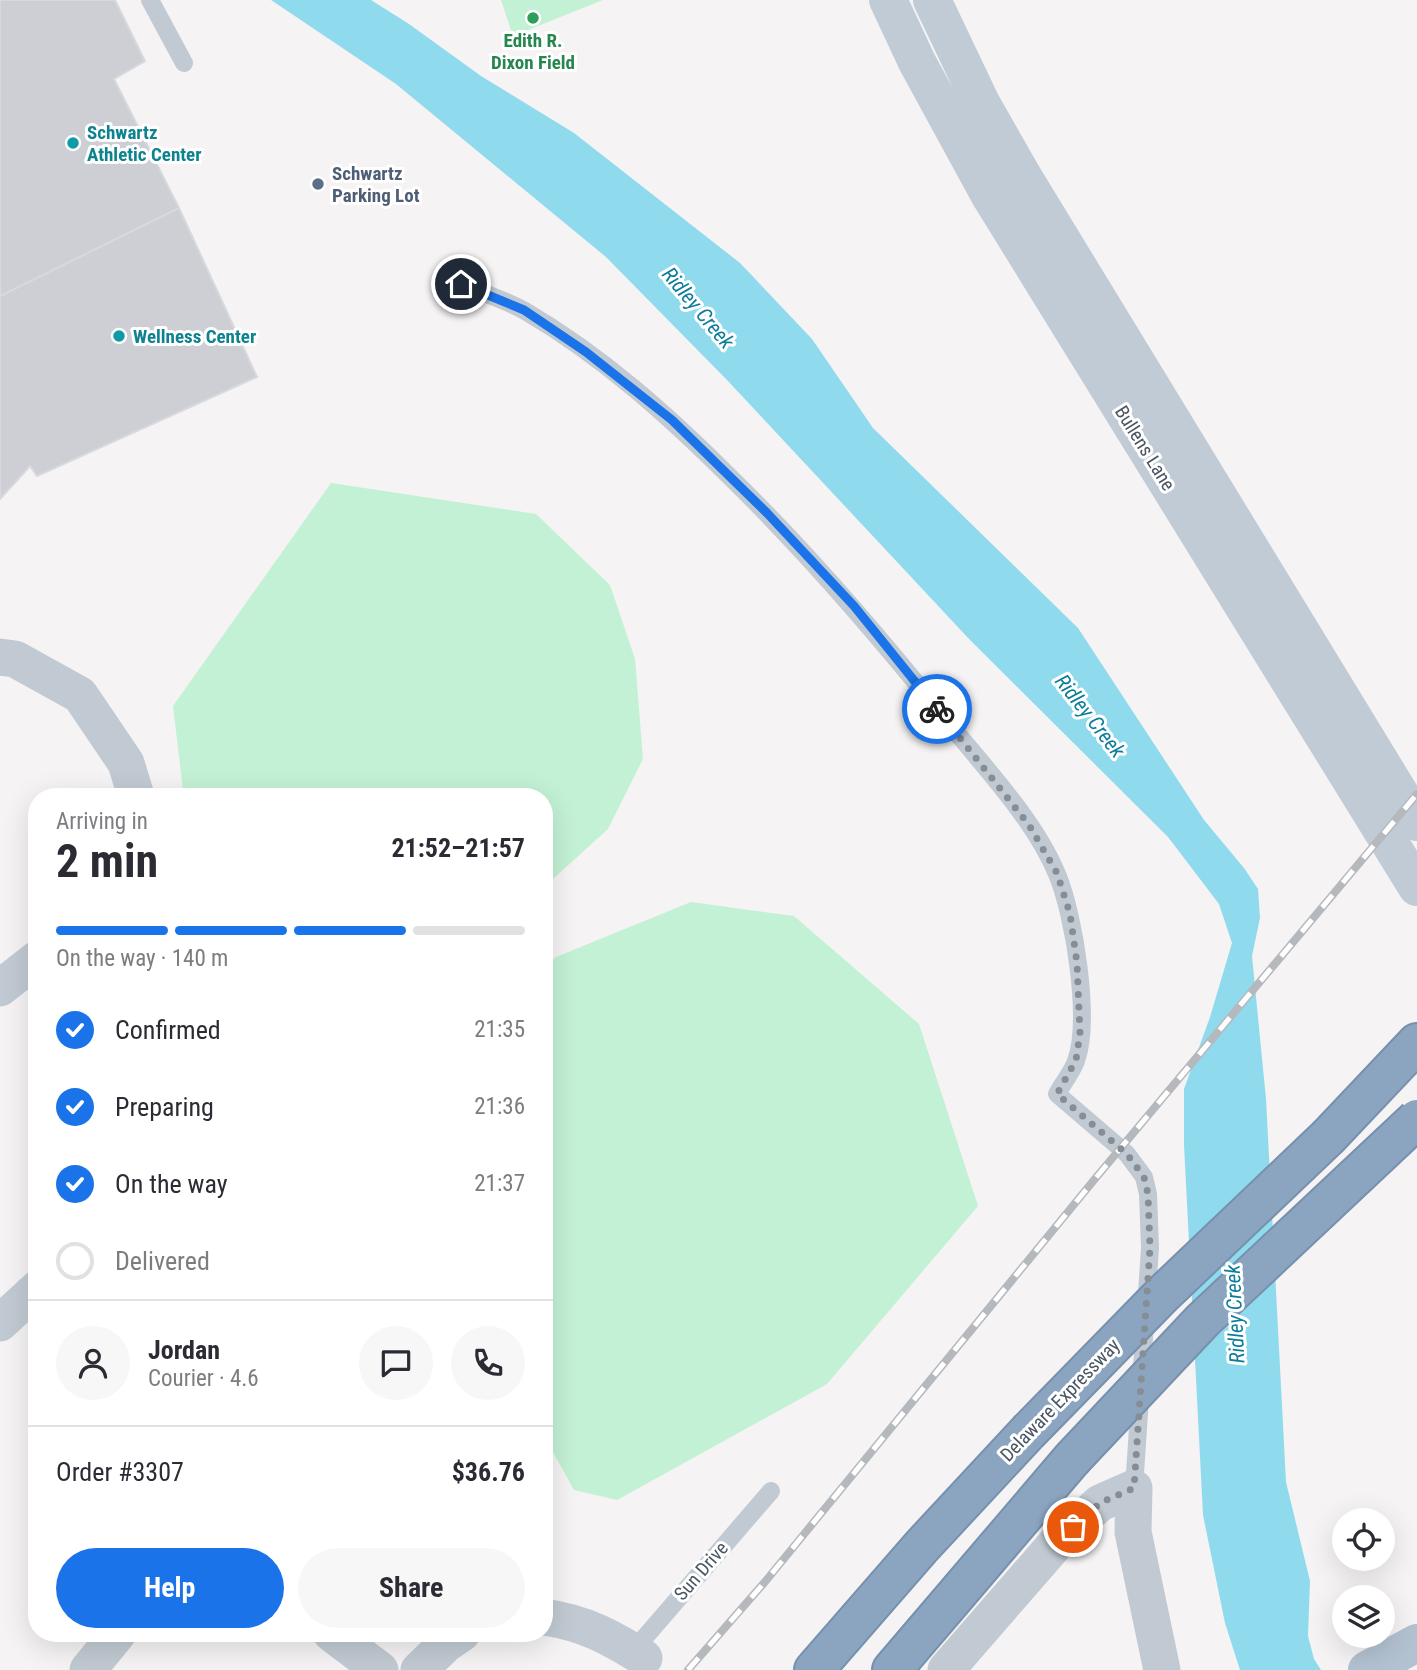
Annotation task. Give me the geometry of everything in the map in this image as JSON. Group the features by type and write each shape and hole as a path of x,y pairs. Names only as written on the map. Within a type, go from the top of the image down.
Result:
{"highway":[{"path":"1329,1136 1417,1043"},
{"name":"Delaware Expressway","path":"814,1670 922,1546 1161,1295 1329,1136 1417,1061"},
{"path":"892,1670 1072,1459 1203,1320 1417,1119"}],"main road":[{"path":"1367,1670 1414,1649"}],"street":[{"name":"Bullens Lane","path":"888,0 917,62 989,194 1417,887"},
{"name":"Bullens Lane","path":"932,0 981,103 1021,175 1417,822"},
{"path":"8,658 80,695 125,763 133,788"},
{"path":"0,988 28,966"},
{"path":"0,1323 28,1297"},
{"path":"946,1670 1058,1541 1100,1503 1134,1488 1133,1532 1162,1670"},
{"path":"553,1619 580,1624 604,1634 645,1660"},
{"path":"88,1670 111,1642"},
{"path":"343,1642 380,1670"},
{"path":"419,1670 449,1642"}],"lane":[{"path":"150,0 184,63"},
{"path":"461,284 524,310 586,352 672,420 767,513 854,606 1029,825 1057,873 1070,914 1080,999 1080,1033 1076,1060 1057,1094 1127,1154 1144,1177 1148,1194 1150,1248 1134,1488"},
{"name":"Sun Drive","path":"645,1660 771,1491"}],"green space":[{"name":"Edith R. Dixon Field","path":"501,0 603,0 513,36"},
{"path":"331,483 536,514 610,585 635,659 643,759 608,829 553,879 553,788 183,788 173,706"},
{"path":"691,902 794,916 919,1024 978,1206 827,1384 617,1500 574,1490 553,1452 553,959"}],"water":[{"name":"Ridley Creek","path":"271,0 371,0 481,76 574,133 740,263 812,339 873,428 1078,628 1204,820 1258,889 1260,918 1252,956 1266,1099 1286,1482 1310,1581 1308,1636 1314,1659 1321,1670 1240,1670 1225,1623 1203,1515 1184,1145 1184,1089 1210,1017 1232,943 1219,904 1168,837 970,640 727,380 606,257 396,84"}],"building":[{"name":"Schwartz Athletic Center","path":"0,0 115,0 145,61 114,79 179,208 0,296"},
{"name":"Wellness Center","path":"179,208 257,377 37,476 30,466 0,499 0,296"}],"railway":[{"path":"688,1670 764,1583 1094,1180 1417,794"}],"way so far":[{"path":"937,709 1029,825 1057,873 1070,914 1077,963 1080,1033 1076,1060 1057,1094 1127,1154 1144,1177 1148,1194 1150,1248 1134,1488 1100,1503 1073,1527"}],"place":[{"name":"Edith R. Dixon Field","path":"533,18"},
{"name":"Schwartz Athletic Center","path":"73,143"},
{"name":"Schwartz Parking Lot","path":"318,184"},
{"name":"Wellness Center","path":"119,336"}],"route":[{"path":"461,284 524,310 586,352 672,420 767,513 854,606 937,709"}]}
